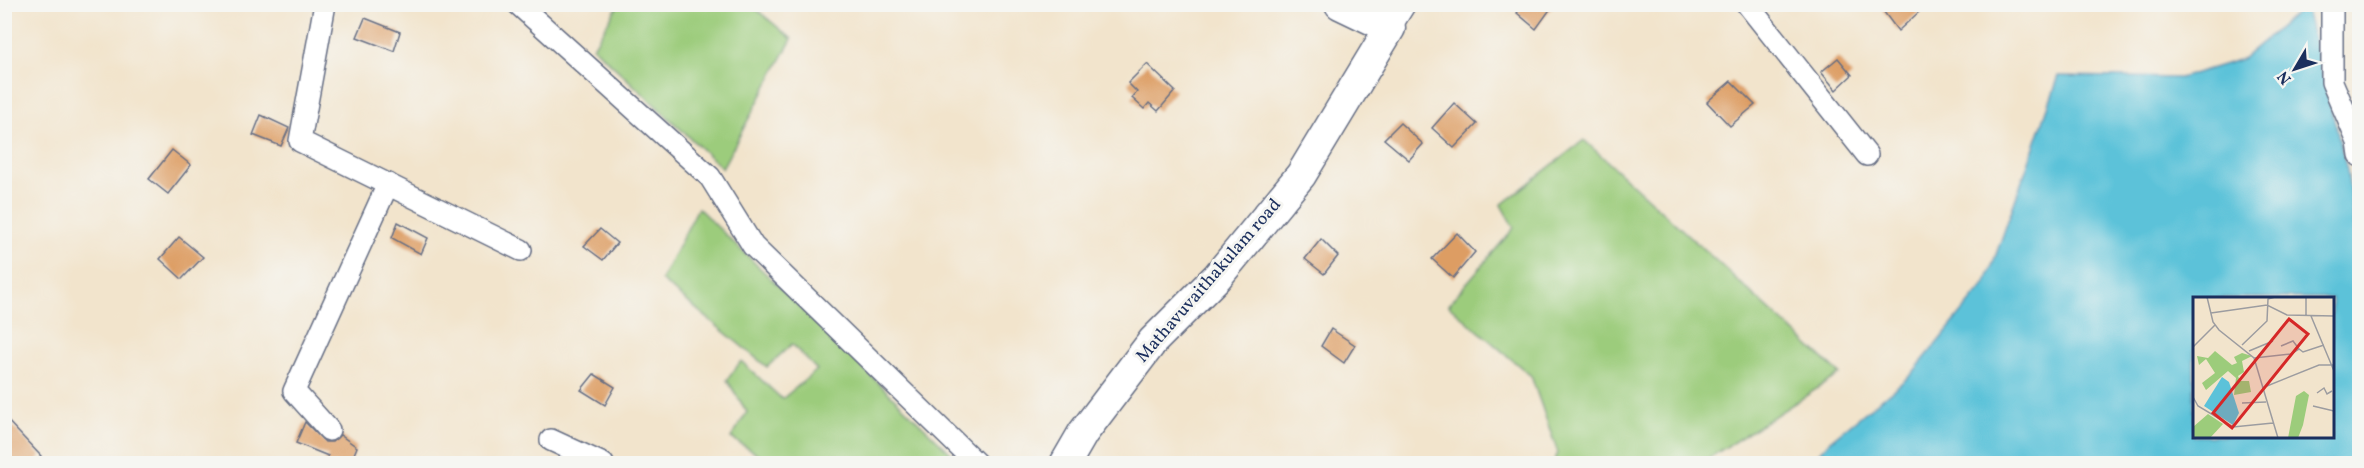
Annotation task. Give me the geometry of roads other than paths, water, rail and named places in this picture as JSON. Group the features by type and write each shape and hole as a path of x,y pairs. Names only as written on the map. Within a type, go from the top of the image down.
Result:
{"street":[{"path":"325,4 300,141 521,250"},
{"path":"518,4 711,177 753,246 977,464"},
{"path":"1340,4 1398,16"},
{"path":"1747,4 1867,155"},
{"path":"2332,4 2332,82 2358,142 2360,156"},
{"name":"Mathavuvaithakulam road","path":"1065,464 1083,433 1153,341 1217,277 1301,175 1398,16"},
{"path":"328,430 294,391 388,184"},
{"path":"551,440 603,464"}],"water":[{"path":"2305,6 2347,170 2359,258 2359,463 1809,464 1830,441 1911,375 1986,283 2059,76 2180,78 2242,59"}]}
